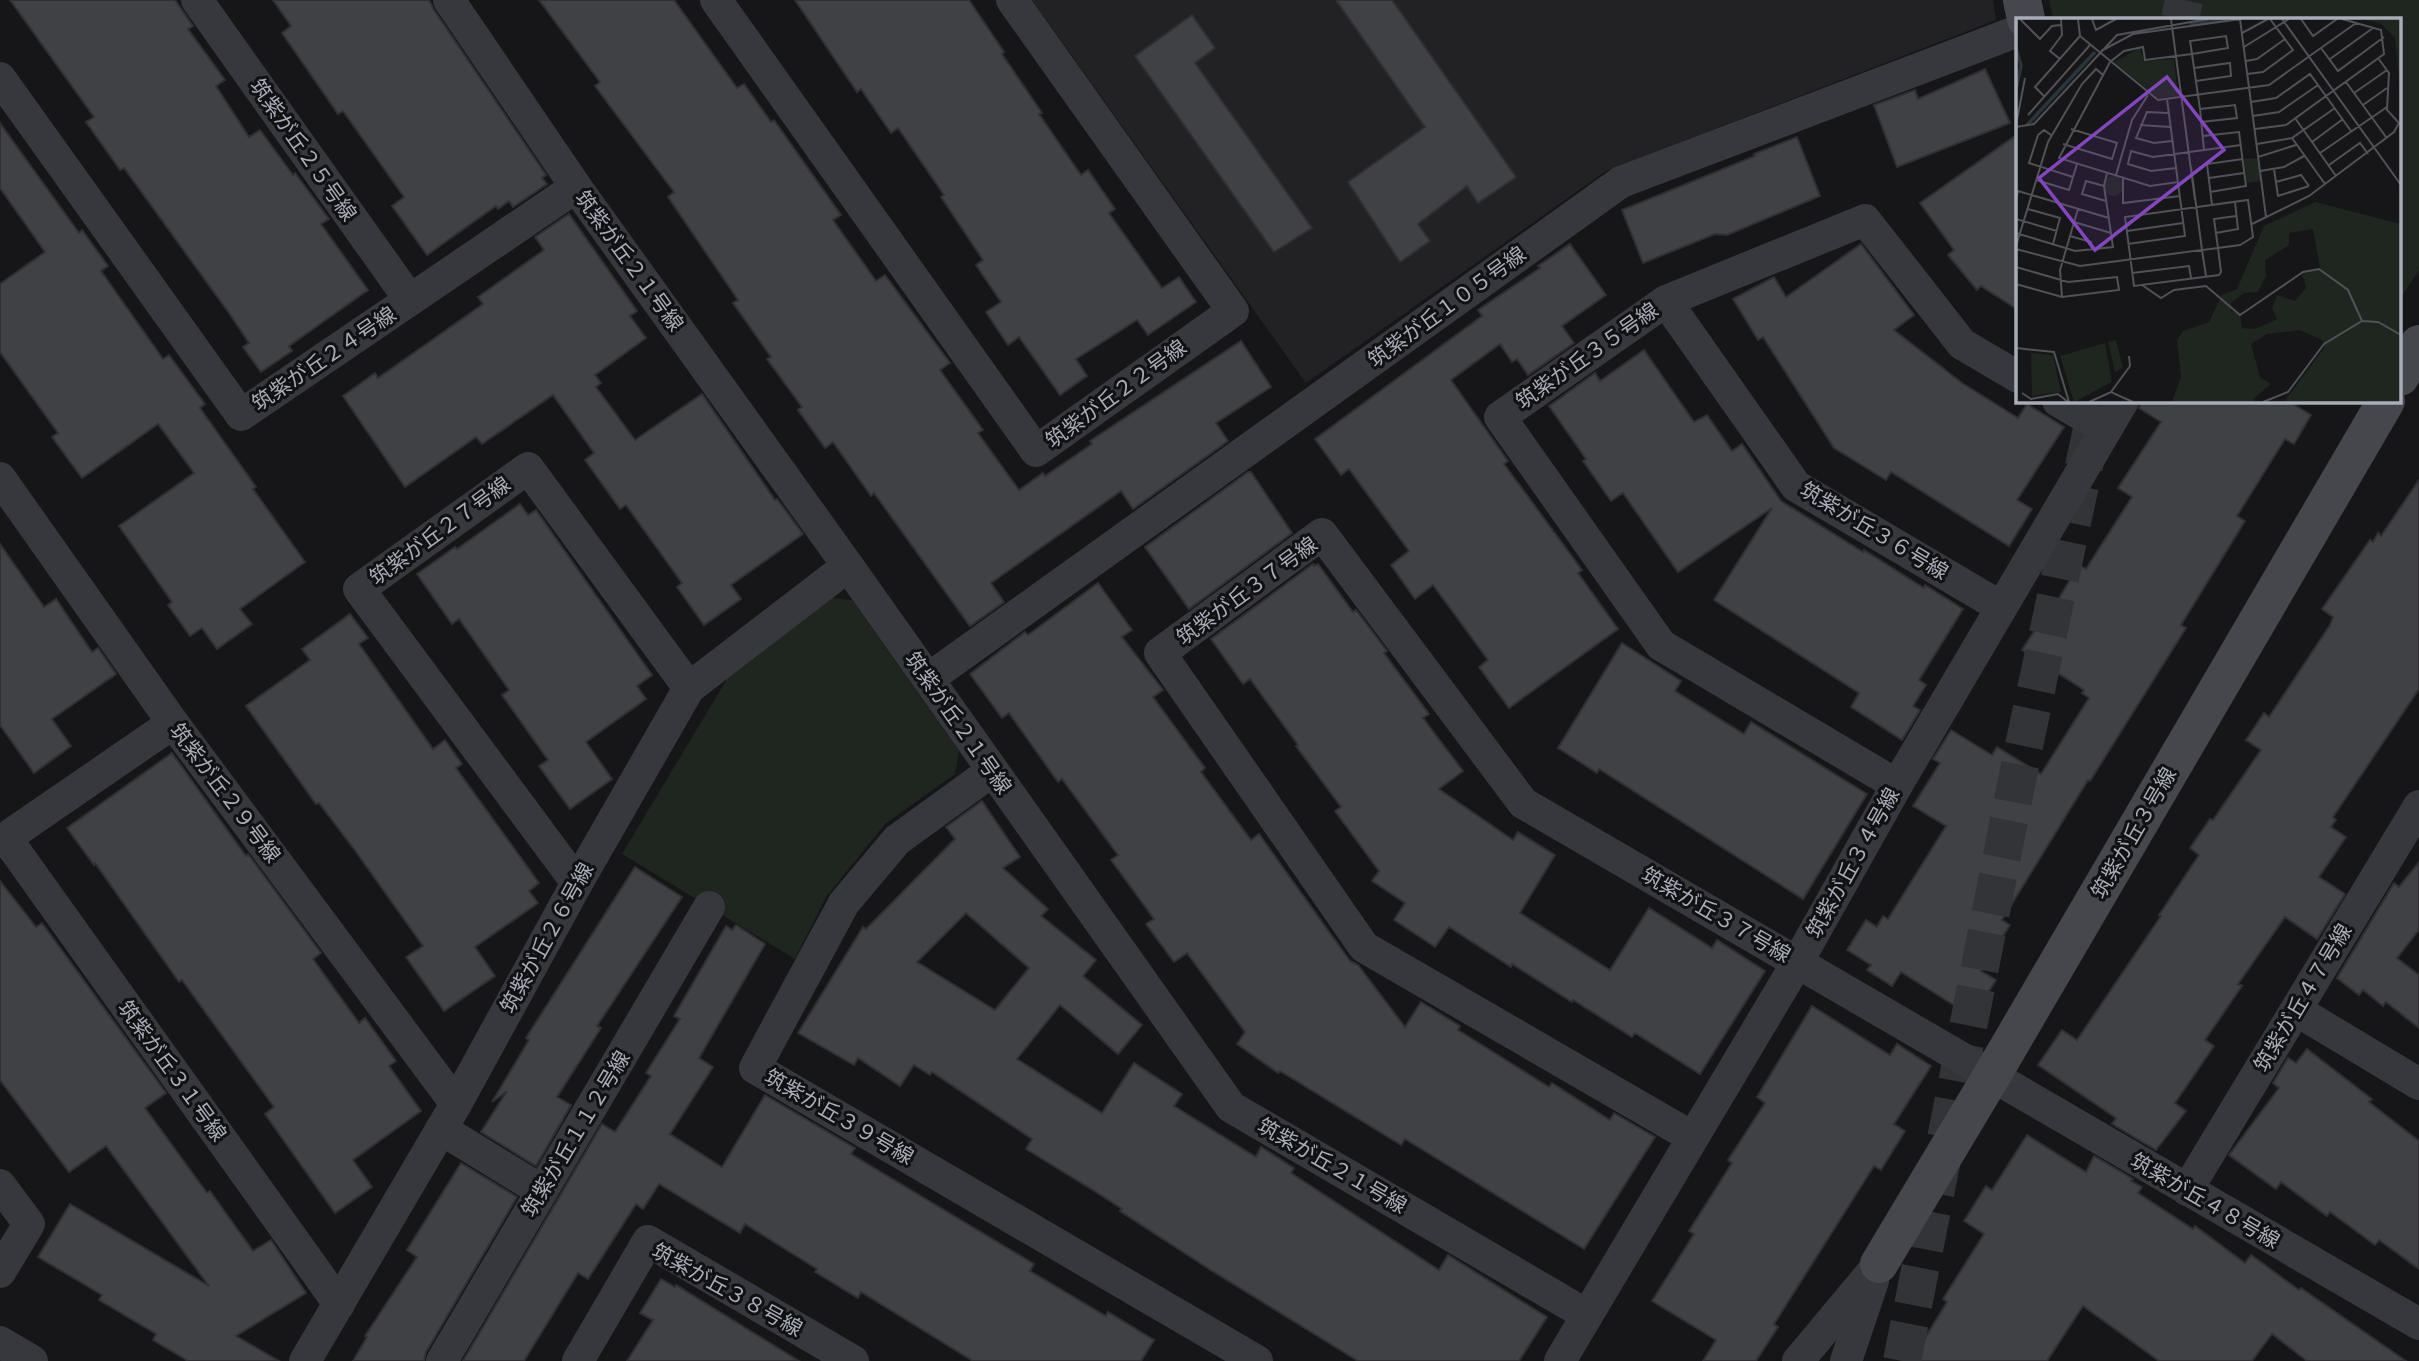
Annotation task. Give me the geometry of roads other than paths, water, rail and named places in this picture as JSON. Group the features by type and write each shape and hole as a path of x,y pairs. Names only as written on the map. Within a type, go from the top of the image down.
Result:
{"street":[{"name":"筑紫が丘２５号線","path":"197,0 410,300"},
{"name":"筑紫が丘２１号線","path":"450,0 576,187 849,566 1231,1107 1587,1315"},
{"name":"筑紫が丘２２号線","path":"716,0 1036,451 1233,310 1012,0"},
{"path":"2022,0 2026,18"},
{"name":"筑紫が丘１０５号線","path":"928,680 1621,182 2016,33"},
{"name":"筑紫が丘２４号線","path":"0,78 241,415 576,187"},
{"name":"筑紫が丘３５号線","path":"1897,785 1661,645 1500,417 1666,301 1865,220 1962,344 2016,376"},
{"name":"筑紫が丘３６号線","path":"1666,301 1796,486 2001,607"},
{"path":"2060,402 2106,429"},
{"name":"筑紫が丘３４号線","path":"1560,1361 1797,963 1897,785 2122,402"},
{"name":"筑紫が丘３号線","path":"1798,1361 1879,1264 1992,1077 2387,402"},
{"name":"筑紫が丘２７号線","path":"577,883 359,589 528,468 689,688"},
{"name":"筑紫が丘２９号線","path":"0,478 448,1116"},
{"name":"筑紫が丘３７号線","path":"1692,1137 1364,947 1160,653 1322,534 1523,803 1992,1077"},
{"name":"筑紫が丘２６号線","path":"305,1361 448,1116 689,688 849,566"},
{"path":"3,840 173,723"},
{"name":"筑紫が丘３９号線","path":"992,771 897,840 844,903 755,1068 1257,1361"},
{"name":"筑紫が丘４７号線","path":"2187,1190 2296,1010 2410,841 2419,806"},
{"name":"筑紫が丘３１号線","path":"3,840 339,1304"},
{"name":"筑紫が丘１１２号線","path":"442,1361 709,907"},
{"path":"2296,1010 2419,1084"},
{"name":"筑紫が丘４８号線","path":"1992,1077 2419,1324"},
{"path":"448,1116 542,1191"},
{"path":"0,1185 29,1224 0,1272"},
{"name":"筑紫が丘３８号線","path":"578,1361 648,1241 853,1361"},
{"name":"筑紫が丘３号線","path":"1846,1361 1879,1264"},
{"path":"0,1342 32,1361"}],"tunnel":[{"path":"2180,18 2184,0"},
{"path":"1902,1361 2022,755 2098,402"}]}
